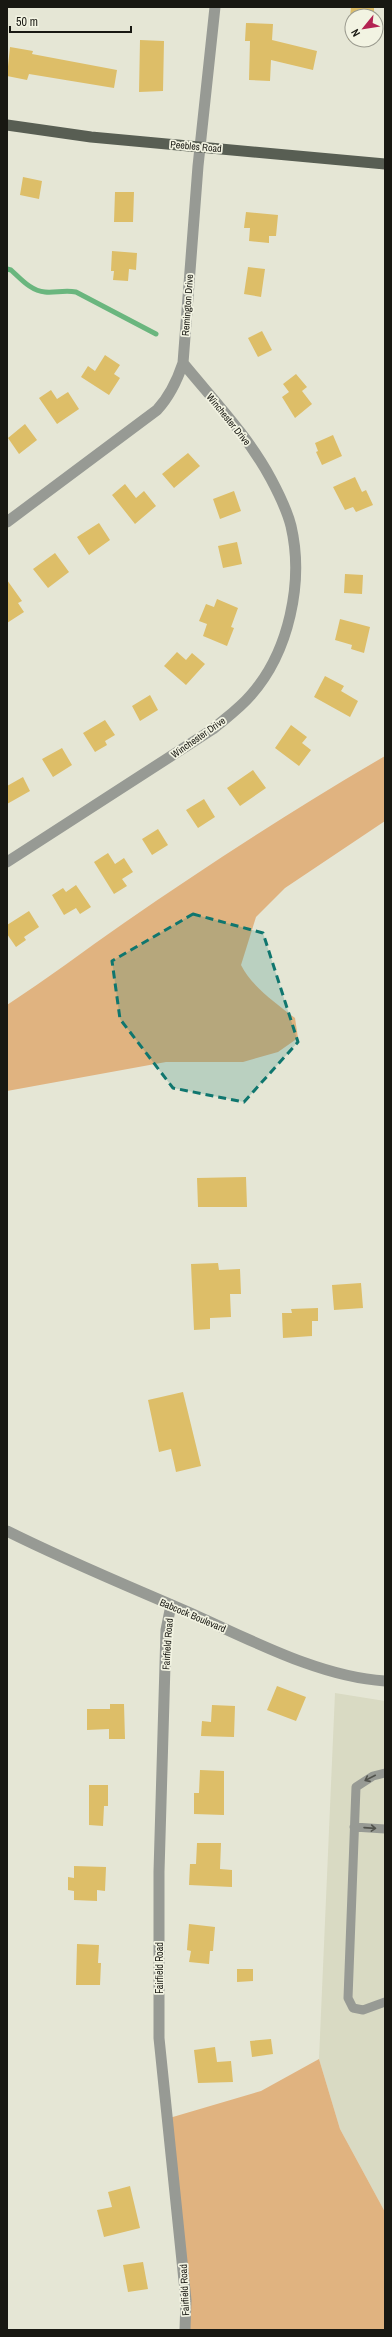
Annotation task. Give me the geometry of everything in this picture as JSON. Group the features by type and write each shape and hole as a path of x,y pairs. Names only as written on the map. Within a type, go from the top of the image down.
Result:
{"main road":[{"name":"Peebles Road","path":"7,125 91,137 385,164"}],"street":[{"name":"Remington Drive","path":"7,522 157,410 175,386 184,363 200,146 215,7"},
{"name":"Winchester Drive","path":"7,862 213,729 224,720 252,694 261,682 277,651 289,619 294,598 295,558 291,526 282,502 252,448 184,363"},
{"name":"Babcock Boulevard","path":"7,1531 60,1558 312,1664 358,1678 385,1681"},
{"name":"Fairfield Road","path":"171,1605 166,1630 159,1864 159,2038 186,2300 185,2330"}],"lane":[{"path":"385,1773 373,1776 356,1787 348,1998 353,2008 358,2010 385,2002"},
{"path":"354,1827 385,1829"}],"highlighted area":[{"path":"193,914 263,933 298,1042 244,1102 173,1088 120,1019 112,961"}],"shaded area":[{"path":"385,756 385,821 285,888 256,917 241,965 251,980 258,987 295,1018 298,1038 278,1052 243,1062 166,1062 7,1091 7,1005 188,879 286,816"},
{"path":"335,1693 385,1701 385,2212 340,2129 319,2059"},
{"path":"319,2059 340,2129 385,2212 385,2330 185,2330 166,2119 261,2091"}],"building":[{"path":"351,7 374,7 374,8"},
{"path":"246,23 273,24 272,40 317,51 313,70 271,60 270,81 249,80 250,41 245,41"},
{"path":"140,40 164,41 163,91 139,92"},
{"path":"10,47 33,51 32,54 117,70 114,88 29,74 27,80 7,76"},
{"path":"23,177 42,181 39,199 20,195"},
{"path":"115,192 134,192 133,222 114,222"},
{"path":"246,212 278,215 276,236 269,236 269,243 249,241 250,228 244,228"},
{"path":"112,251 137,253 136,270 129,269 128,281 113,280 114,271 111,271"},
{"path":"248,267 265,269 261,297 244,294"},
{"path":"262,331 272,350 258,357 248,338"},
{"path":"105,355 120,365 114,374 120,378 109,395 81,377 88,366 95,371"},
{"path":"296,374 307,387 302,391 312,404 295,418 282,397 289,392 283,384"},
{"path":"51,390 57,399 68,392 79,409 57,424 39,398"},
{"path":"25,424 37,440 19,454 8,438"},
{"path":"333,435 342,456 322,465 316,452 318,451 315,443"},
{"path":"188,453 200,466 174,488 162,474"},
{"path":"355,477 362,492 366,490 373,505 356,512 353,507 345,510 333,487"},
{"path":"125,484 136,498 144,491 156,506 135,524 112,495"},
{"path":"234,491 241,511 220,519 213,499"},
{"path":"99,523 110,540 89,555 77,537"},
{"path":"237,542 242,564 223,568 218,546"},
{"path":"55,553 69,572 48,588 33,569"},
{"path":"345,574 363,575 362,594 344,593"},
{"path":"7,580 22,601 18,603 24,612 7,623"},
{"path":"217,599 238,608 231,627 234,628 227,646 203,636 207,624 199,621 206,604 214,607"},
{"path":"340,619 370,627 364,653 351,649 352,645 335,640"},
{"path":"177,652 186,660 192,653 205,664 186,685 164,666"},
{"path":"325,676 344,686 341,691 358,701 350,717 314,697"},
{"path":"150,695 158,710 140,721 132,706"},
{"path":"105,720 115,735 105,741 107,745 95,752 83,733"},
{"path":"291,725 307,737 302,743 311,750 299,766 275,748"},
{"path":"62,748 72,765 53,777 42,759"},
{"path":"253,770 266,788 240,806 227,788"},
{"path":"23,777 30,791 7,804 7,786"},
{"path":"204,799 215,817 198,828 186,810"},
{"path":"158,829 168,845 152,855 142,839"},
{"path":"108,853 115,864 124,858 133,872 122,879 127,886 114,894 94,862"},
{"path":"76,885 91,907 80,914 76,908 64,915 52,895 63,888 66,892"},
{"path":"29,911 39,927 24,937 26,940 16,947 7,934 7,925"},
{"path":"246,1177 247,1207 198,1207 197,1178"},
{"path":"218,1263 219,1270 240,1269 241,1294 230,1294 231,1317 210,1318 210,1329 194,1330 191,1264"},
{"path":"361,1283 363,1308 334,1310 332,1285"},
{"path":"318,1308 318,1321 312,1321 312,1336 283,1338 282,1313 292,1313 291,1309"},
{"path":"183,1392 201,1466 176,1472 171,1449 159,1452 148,1400"},
{"path":"277,1686 306,1697 296,1721 267,1710"},
{"path":"110,1704 124,1704 125,1739 109,1739 109,1729 87,1730 87,1709 110,1709"},
{"path":"212,1705 235,1706 234,1737 201,1736 202,1721 211,1722"},
{"path":"200,1770 224,1771 224,1815 194,1814 194,1793 199,1793"},
{"path":"89,1785 108,1785 108,1806 104,1806 103,1826 89,1825"},
{"path":"197,1843 221,1843 220,1869 232,1870 232,1887 189,1885 190,1864 196,1864"},
{"path":"74,1866 106,1867 105,1891 97,1890 97,1901 74,1900 74,1891 68,1890 68,1877 74,1878"},
{"path":"189,1924 215,1927 213,1951 210,1951 209,1964 189,1962 191,1951 187,1950"},
{"path":"77,1944 99,1945 98,1963 101,1963 100,1985 76,1985"},
{"path":"237,1969 253,1969 253,1981 237,1982"},
{"path":"271,2039 273,2054 252,2057 250,2041"},
{"path":"215,2047 217,2062 231,2061 233,2082 198,2083 194,2050"},
{"path":"130,2186 140,2228 104,2237 97,2210 112,2207 108,2192"},
{"path":"143,2262 148,2289 128,2292 123,2265"}],"waterway":[{"path":"7,269 11,270 26,284 35,289 45,292 76,292 156,334"}]}
